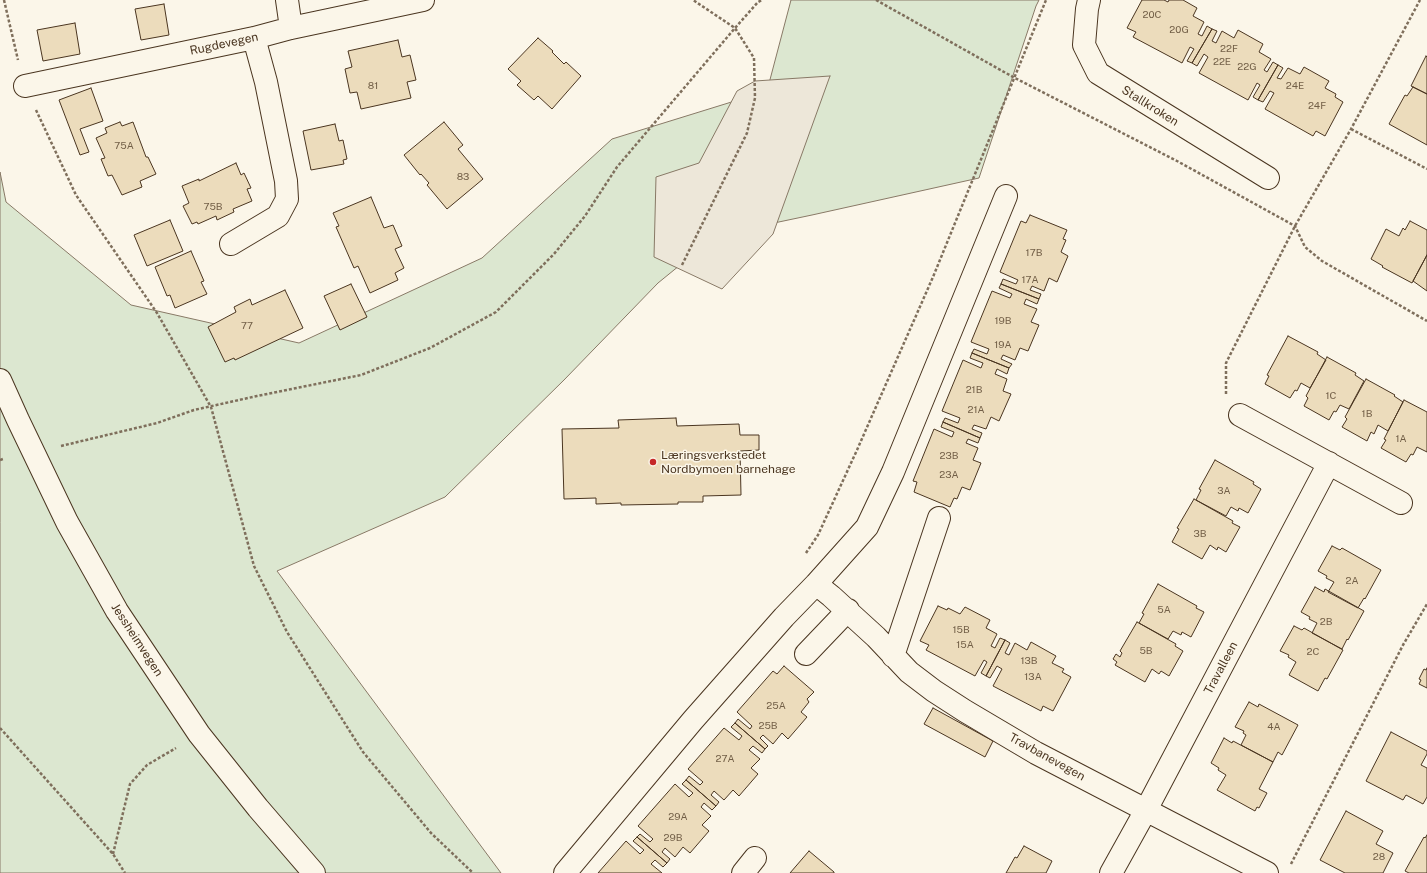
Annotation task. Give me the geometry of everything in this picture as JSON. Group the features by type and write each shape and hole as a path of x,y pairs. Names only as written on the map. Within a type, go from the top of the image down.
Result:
{"street":[{"path":"287,0 291,28"},
{"name":"Rugdevegen","path":"25,86 254,38 291,28 422,0"},
{"name":"Stallkroken","path":"1089,0 1084,45 1098,73 1268,178"},
{"path":"231,244 278,216 287,200 286,181 266,82 254,38"},
{"path":"565,873 693,720 784,617 867,527 893,472 1006,196"},
{"name":"Jessheimvegen","path":"0,380 67,522 117,611 199,734 258,808 314,873"},
{"path":"1240,415 1401,503"},
{"name":"Travalleen","path":"1111,873 1146,810 1329,463"},
{"path":"893,656 939,518"},
{"name":"Travbanevegen","path":"816,584 848,610 915,677 965,711 1036,752 1267,873"},
{"path":"806,654 848,610"}],"path":[{"path":"4,0 25,86 76,195 157,313 211,407 254,566 287,632 363,752 431,833 473,873"},
{"path":"682,265 747,133 756,98 754,58 735,28 693,0"},
{"path":"56,447 157,423 194,410 361,376 430,348 496,312 554,254 586,216 617,167 735,28 758,2 762,0"},
{"path":"876,0 1013,77 1177,161 1295,226 1304,247 1322,261 1427,321"},
{"path":"803,558 821,528 924,298 1013,77 1046,0"},
{"path":"1240,415 1225,393 1226,362 1295,226 1351,129 1420,0"},
{"path":"1351,129 1427,169"},
{"path":"1290,866 1403,645 1427,604"},
{"path":"0,728 113,854 125,873"},
{"path":"113,854 130,784 147,765 199,734"}],"green space":[{"path":"791,0 1039,0 979,178 717,235 658,283 564,380 445,497 277,571 501,873 0,873 0,172 6,202 131,305 299,343 482,258 612,139 767,91"}],"shaded area":[{"path":"830,76 773,234 722,289 654,257 656,177 699,163 737,91 755,81"}],"building":[{"path":"1142,0 1164,0 1168,2 1169,0 1183,0 1197,8 1193,16 1204,22 1198,34 1202,36 1207,26 1212,29 1192,63 1187,61 1194,49 1190,47 1182,63 1133,37 1136,32 1127,28"},
{"path":"164,4 169,35 141,40 135,9"},
{"path":"75,23 80,54 43,61 37,30"},
{"path":"1212,29 1217,31 1212,41 1216,43 1222,31 1234,38 1238,30 1263,44 1259,52 1271,59 1264,70 1267,72 1273,62 1278,65 1258,100 1253,97 1260,85 1257,83 1248,100 1199,73 1208,57 1204,54 1197,66 1192,63"},
{"path":"538,38 553,51 552,52 564,64 566,62 581,76 552,109 538,96 534,100 517,85 521,81 508,69"},
{"path":"398,40 402,57 410,55 416,80 407,82 411,98 361,109 357,92 350,93 345,69 352,67 348,51"},
{"path":"1426,56 1427,57 1427,94 1411,86"},
{"path":"1278,65 1283,68 1277,78 1281,79 1288,68 1300,74 1304,67 1329,81 1325,88 1336,94 1335,97 1343,102 1325,136 1316,131 1313,136 1265,109 1274,93 1270,91 1263,102 1258,100"},
{"path":"1413,87 1427,94 1427,145 1389,124 1405,95 1407,96"},
{"path":"91,88 103,121 80,129 89,152 80,155 59,100"},
{"path":"120,122 122,126 133,122 146,157 148,157 156,174 140,181 142,187 122,195 112,175 108,176 101,159 105,158 96,138 107,133 105,128"},
{"path":"444,122 463,145 458,149 483,179 447,209 427,185 429,183 421,174 420,175 404,155"},
{"path":"335,124 339,141 343,140 347,159 343,160 344,164 311,170 303,131"},
{"path":"236,163 241,175 244,173 251,188 247,189 252,201 233,209 234,212 217,220 216,216 198,224 197,222 192,224 183,206 189,203 182,186 199,179 199,181"},
{"path":"371,197 384,228 393,225 402,246 395,249 404,268 395,273 398,280 370,293 358,266 354,268 336,227 339,226 333,213"},
{"path":"1030,215 1067,230 1063,239 1066,240 1061,252 1068,256 1057,282 1049,278 1044,291 1032,286 1030,290 1041,294 1039,299 1001,284 1003,279 1016,284 1018,280 1000,272 1021,221 1026,223"},
{"path":"170,220 183,251 147,266 134,235"},
{"path":"1410,221 1427,230 1427,255 1412,283 1382,267 1383,266 1371,259 1386,229 1399,236 1403,228 1405,230"},
{"path":"191,251 204,281 201,282 207,294 175,308 170,295 167,296 155,267"},
{"path":"1427,255 1427,291 1413,281"},
{"path":"351,284 367,317 340,330 324,296"},
{"path":"1001,284 1039,299 1037,304 1026,299 1024,304 1037,309 1031,322 1039,325 1028,351 1020,348 1015,360 1003,355 1001,359 1012,364 1009,368 972,353 974,349 987,354 989,349 971,342 992,291 1010,298 1012,294 999,288"},
{"path":"285,290 303,328 235,360 234,358 225,362 208,327 236,312 234,307 250,299 252,305"},
{"path":"1288,336 1318,352 1317,354 1326,360 1310,388 1301,383 1297,391 1295,390 1290,398 1265,384 1269,376 1267,375"},
{"path":"972,353 1009,368 1007,374 997,369 995,374 1007,379 1003,391 1011,394 999,421 991,417 986,429 974,425 972,429 982,433 980,438 943,422 945,418 958,423 960,418 942,411 963,360 981,368 983,363 970,358"},
{"path":"1327,357 1356,373 1355,375 1364,381 1349,409 1340,405 1336,412 1334,411 1329,420 1304,406 1308,398 1306,396"},
{"path":"1366,379 1395,395 1394,396 1403,402 1388,431 1378,425 1374,434 1371,432 1367,441 1342,427 1347,419 1345,417"},
{"path":"1404,400 1427,412 1427,452 1417,447 1413,455 1411,454 1406,462 1381,448"},
{"path":"676,418 677,426 739,424 740,435 759,435 759,450 740,451 741,495 703,496 703,502 678,502 678,504 596,504 596,498 564,499 562,429 619,428 618,420"},
{"path":"943,422 980,438 978,443 968,439 966,443 978,448 973,460 981,463 970,490 962,487 957,499 954,498 950,507 914,492 917,482 913,481 934,429 952,437 954,432 941,427"},
{"path":"1215,460 1254,482 1253,484 1261,489 1248,513 1239,508 1238,511 1231,507 1226,516 1196,500 1201,490 1199,489"},
{"path":"1194,499 1233,521 1232,523 1240,527 1226,552 1218,547 1217,550 1210,545 1202,559 1172,542 1179,529 1177,528"},
{"path":"1332,546 1340,550 1342,548 1381,570 1365,599 1364,598 1358,608 1328,592 1334,582 1326,578 1327,576 1318,571"},
{"path":"1158,584 1197,606 1196,608 1204,612 1191,637 1182,632 1181,635 1173,631 1168,639 1139,623 1144,614 1142,613"},
{"path":"1315,587 1324,592 1325,589 1364,611 1342,649 1312,633 1317,623 1309,619 1310,617 1301,612"},
{"path":"938,606 947,610 948,608 960,614 965,607 990,620 986,628 997,634 991,646 995,648 1000,638 1005,640 986,676 981,673 987,662 984,660 975,676 926,650 929,645 920,641"},
{"path":"1137,622 1176,644 1175,646 1183,651 1169,676 1161,671 1159,674 1152,669 1145,682 1115,665 1117,662 1113,659 1116,654 1120,657 1122,653 1120,651"},
{"path":"1294,626 1302,630 1304,628 1343,650 1327,679 1325,678 1318,691 1289,675 1296,662 1288,657 1289,655 1280,651"},
{"path":"1005,640 1010,643 1005,653 1009,655 1015,643 1027,650 1031,642 1056,656 1052,663 1064,669 1062,672 1071,677 1053,711 1043,706 1041,711 993,686 1002,669 997,666 990,678 986,676"},
{"path":"784,666 814,692 807,699 809,702 801,712 807,717 788,739 782,733 773,744 763,735 760,738 768,746 765,749 735,723 738,719 750,729 752,726 737,712 773,671 777,674"},
{"path":"1427,668 1427,688 1419,684 1421,680 1419,679 1424,669 1426,670"},
{"path":"1249,702 1258,707 1259,704 1298,725 1282,755 1278,752 1273,762 1241,745 1246,735 1243,733 1244,731 1235,727"},
{"path":"933,708 993,741 985,757 924,724"},
{"path":"735,723 765,749 762,753 753,746 749,750 760,759 751,768 758,774 739,796 733,790 724,800 714,791 711,795 719,802 716,806 686,780 689,776 700,785 703,782 688,769 724,728 739,740 742,736 731,727"},
{"path":"1391,732 1427,751 1421,765 1427,768 1427,797 1423,804 1406,795 1403,800 1366,781"},
{"path":"1224,738 1232,743 1233,741 1273,762 1259,789 1267,793 1259,808 1257,807 1255,811 1217,790 1226,775 1211,763"},
{"path":"686,780 716,806 712,810 704,803 701,807 711,816 702,825 709,831 690,853 683,847 675,857 665,848 662,852 670,859 667,863 637,837 640,834 650,842 653,839 638,826 675,784 689,797 693,793 682,784"},
{"path":"1346,811 1383,831 1376,844 1393,853 1383,873 1345,873 1320,860"},
{"path":"1427,835 1427,873 1409,873 1405,871 1424,837 1425,838"},
{"path":"637,837 667,863 663,867 655,860 651,864 662,873 598,873 626,841 640,854 644,850 633,841"},
{"path":"1024,846 1052,861 1046,873 1006,873 1015,857 1017,858"},
{"path":"809,851 834,872 834,873 790,873"}],"place":[{"name":"Læringsverkstedet Nordbymoen barnehage","path":"653,462"}]}
